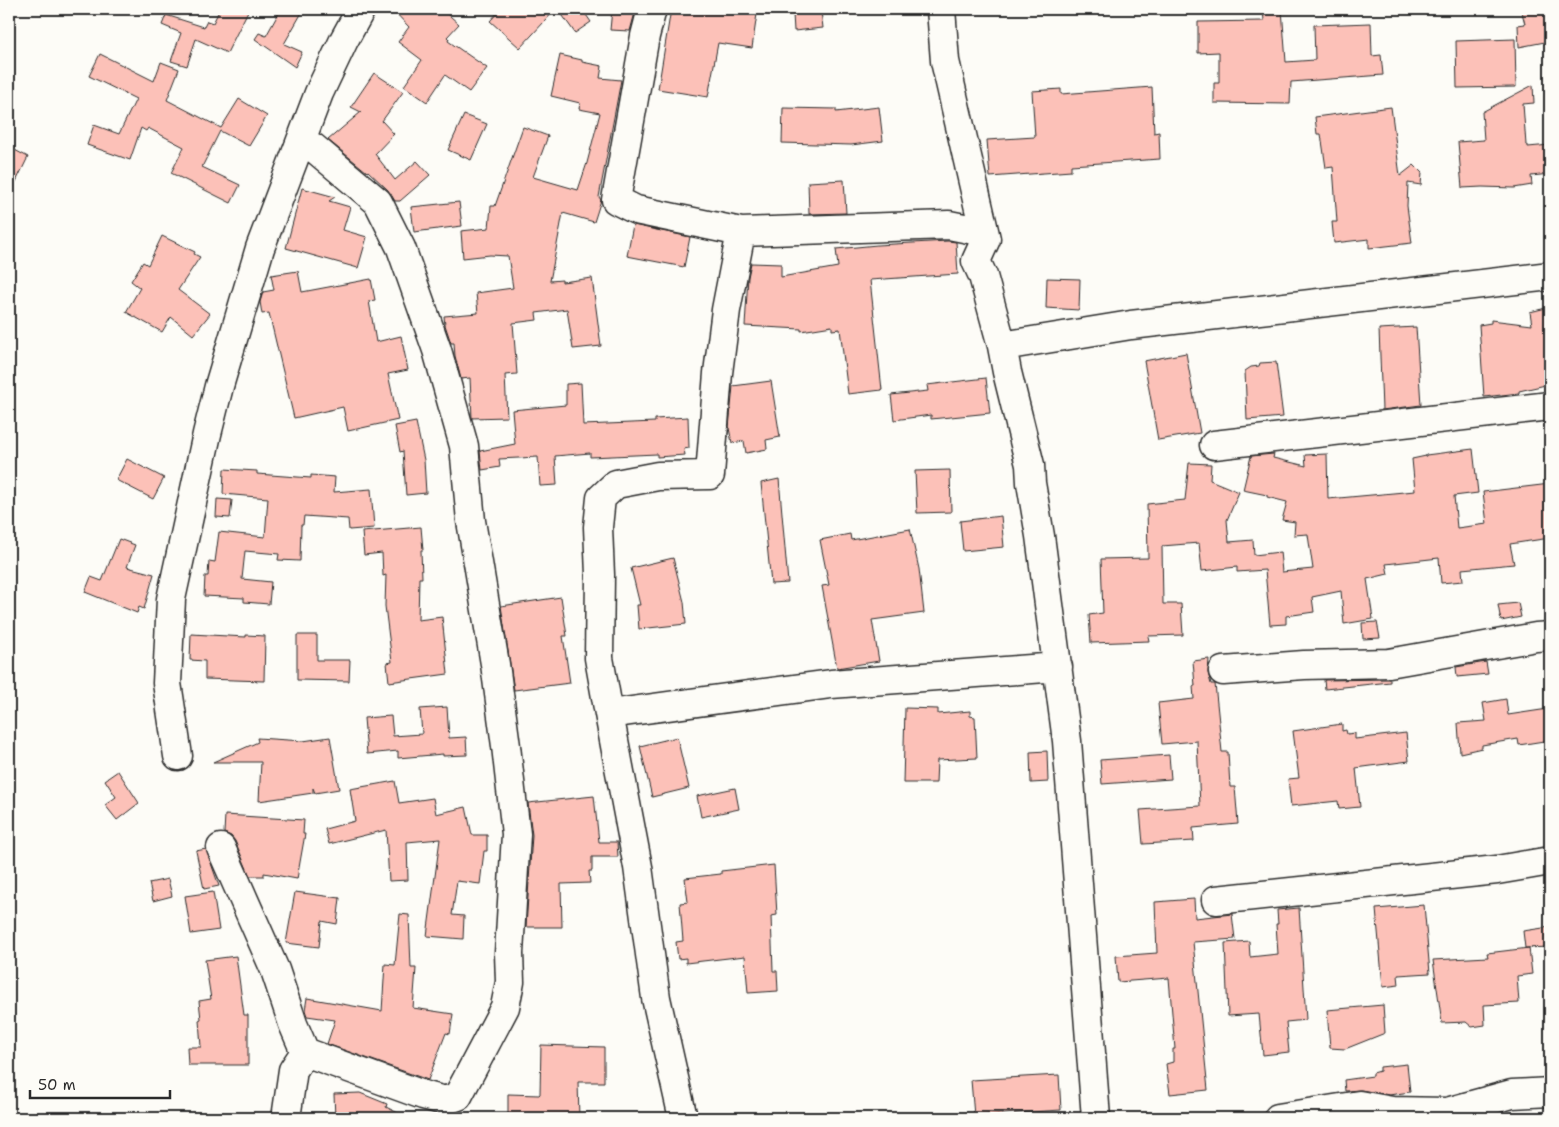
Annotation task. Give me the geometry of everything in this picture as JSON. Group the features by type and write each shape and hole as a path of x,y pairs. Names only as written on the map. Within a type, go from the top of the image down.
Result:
{"street":[{"path":"178,756 166,683 171,599 219,386 260,248 324,84 344,40 361,9"},
{"path":"652,9 645,36 616,200 636,210 741,232 949,225 974,230 986,239"},
{"path":"941,9 945,61 986,239 976,261 983,276 1002,346 1030,465 1067,741 1096,1118"},
{"path":"221,848 276,970 293,1024 305,1052 423,1095 445,1100 452,1100 458,1096 505,1007 510,982 509,953 516,834 497,682 471,521 464,446 437,350 402,248 378,202 314,148 301,140"},
{"path":"683,1118 656,998 638,867 599,658 600,575 598,527 601,498 616,484 658,476 710,475 718,373 726,310 741,232"},
{"path":"1002,346 1131,324 1550,276"},
{"path":"1214,445 1550,406"},
{"path":"1223,671 1304,665 1390,663 1550,636"},
{"path":"609,714 831,684 1058,667"},
{"path":"1216,900 1497,870 1550,861"},
{"path":"286,1118 293,1070 305,1052"},
{"path":"1278,1118 1359,1105 1392,1110 1447,1112 1512,1094 1550,1092"}],"building":[{"path":"220,9 249,9 227,53 196,39 187,66 171,61 181,33 162,25 166,15 204,27 207,21 213,23"},
{"path":"281,9 304,9 284,44 302,52 295,67 255,39 259,33 266,36"},
{"path":"392,9 442,9 459,24 447,37 448,41 487,68 469,92 445,75 427,102 404,86 422,60 398,42 409,27"},
{"path":"501,9 556,9 520,48 490,21"},
{"path":"558,9 582,9 591,22 575,33"},
{"path":"612,9 636,9 630,31 610,30"},
{"path":"671,9 725,9 757,14 752,48 718,43 708,97 658,89"},
{"path":"1263,9 1282,9 1286,62 1315,60 1314,25 1371,23 1372,56 1381,55 1383,75 1291,82 1290,104 1214,103 1214,83 1219,83 1219,52 1198,53 1198,22 1264,21"},
{"path":"1521,9 1550,9 1550,41 1519,47 1518,25 1525,24"},
{"path":"821,11 823,28 794,31 793,14"},
{"path":"1515,39 1516,87 1457,88 1456,41"},
{"path":"100,54 154,81 161,62 179,69 167,100 221,128 239,99 267,116 249,146 220,131 202,167 240,185 231,203 171,173 184,147 148,128 146,131 141,128 130,160 87,145 94,125 119,134 136,99 89,76"},
{"path":"560,55 602,66 600,78 621,80 599,197 601,200 594,222 563,213 550,281 562,280 562,282 592,278 601,346 573,349 567,309 536,313 537,320 513,323 517,374 505,375 507,417 472,418 470,378 461,379 454,343 451,343 444,316 478,313 476,293 513,288 508,256 490,255 463,258 461,231 489,228 491,206 495,206 523,127 548,136 533,177 578,190 600,113 579,109 580,103 551,96"},
{"path":"374,73 403,92 382,121 394,134 375,154 395,180 417,161 430,175 400,201 395,201 388,190 368,171 328,140 361,112 351,107"},
{"path":"1533,85 1534,103 1523,104 1526,145 1528,147 1550,145 1550,174 1531,176 1532,185 1514,188 1462,188 1458,142 1484,140 1482,112"},
{"path":"1152,87 1154,133 1159,132 1160,159 1071,165 1071,171 990,177 987,140 1035,137 1032,91 1061,89 1061,94"},
{"path":"879,107 883,141 851,145 782,143 783,108 836,109 836,112"},
{"path":"1391,107 1400,176 1414,165 1422,173 1421,185 1408,183 1407,206 1412,243 1369,248 1369,239 1334,243 1332,222 1337,222 1333,167 1326,168 1321,134 1317,134 1315,117"},
{"path":"464,115 487,124 471,160 448,150"},
{"path":"9,147 28,157 9,196"},
{"path":"844,180 846,213 809,214 808,182"},
{"path":"302,188 335,197 329,201 350,207 343,230 367,237 358,268 286,248"},
{"path":"459,202 462,226 414,232 411,207"},
{"path":"633,225 690,237 684,267 627,256"},
{"path":"162,236 195,252 194,254 200,257 178,290 210,314 193,335 171,317 162,332 126,312 140,288 131,281 143,262 148,265"},
{"path":"956,242 958,274 870,280 882,390 848,394 840,329 832,330 832,326 801,331 801,329 745,326 748,277 751,263 781,264 781,277 838,267 836,249"},
{"path":"298,271 302,292 371,279 375,300 369,301 376,342 401,336 408,370 388,374 398,420 348,431 343,407 294,418 269,313 262,314 260,302 263,292 274,290 271,275"},
{"path":"1047,278 1080,279 1079,310 1046,308"},
{"path":"1550,307 1550,384 1519,391 1519,393 1484,397 1479,325 1491,323 1491,320 1532,325 1530,312"},
{"path":"1416,327 1421,405 1382,410 1379,329"},
{"path":"1186,353 1200,433 1158,440 1144,361"},
{"path":"1276,362 1283,417 1247,420 1245,371 1251,367 1259,366 1260,363"},
{"path":"986,378 990,413 931,419 931,415 894,420 891,395 928,391 927,385"},
{"path":"771,381 780,437 766,440 767,449 746,453 744,441 732,443 729,428 733,386"},
{"path":"581,383 583,425 655,422 655,419 688,417 689,448 684,449 685,455 657,457 657,454 590,457 590,453 555,456 557,485 540,486 538,457 499,459 500,467 482,470 480,451 515,444 512,410 566,405 566,384"},
{"path":"416,422 424,460 426,493 406,495 403,451 400,452 395,426"},
{"path":"1473,449 1478,493 1454,496 1457,528 1487,524 1483,492 1550,484 1550,538 1510,544 1514,564 1462,569 1463,581 1441,583 1439,558 1386,564 1388,574 1367,579 1373,619 1344,624 1341,591 1312,597 1314,612 1286,616 1286,624 1270,625 1265,570 1237,572 1237,567 1202,571 1199,543 1162,546 1163,604 1181,604 1183,635 1148,636 1149,641 1091,643 1089,615 1103,613 1101,559 1148,558 1147,504 1185,500 1189,463 1211,464 1210,480 1239,492 1227,520 1229,542 1253,540 1254,555 1280,552 1282,572 1313,569 1308,534 1294,535 1295,522 1282,520 1287,502 1243,490 1251,456 1274,454 1273,458 1306,466 1305,455 1327,454 1328,499 1415,491 1412,459 1426,455"},
{"path":"127,459 164,478 153,499 116,480"},
{"path":"224,469 257,471 257,474 311,478 311,475 335,477 334,492 371,489 374,528 349,530 348,519 304,516 303,525 301,525 300,561 278,560 279,554 245,551 242,579 271,582 269,604 244,602 244,598 204,596 205,576 208,576 209,561 215,562 219,532 265,537 268,498 223,494"},
{"path":"950,470 951,512 917,513 915,471"},
{"path":"779,479 788,583 771,584 761,483"},
{"path":"217,499 232,500 230,518 216,517"},
{"path":"1001,516 1004,547 963,551 960,521"},
{"path":"421,527 423,550 421,550 422,578 419,578 418,620 442,617 448,674 389,682 387,663 392,662 385,606 386,575 383,576 382,553 364,555 362,532"},
{"path":"910,529 919,569 924,613 872,620 879,661 837,668 822,586 829,585 820,540 850,534 851,540"},
{"path":"119,539 135,545 127,567 154,574 144,609 139,607 137,613 85,592 91,577 102,581"},
{"path":"673,558 684,602 686,624 639,629 637,605 640,605 631,568"},
{"path":"561,597 567,636 563,636 570,683 514,690 501,606"},
{"path":"1518,603 1521,617 1501,621 1498,605"},
{"path":"1377,622 1380,638 1363,639 1362,623"},
{"path":"191,634 246,637 246,635 265,636 264,681 205,679 205,661 190,660"},
{"path":"297,635 317,635 317,660 350,660 349,681 297,680"},
{"path":"1209,659 1208,673 1211,684 1215,684 1222,752 1228,752 1230,787 1235,787 1238,824 1193,828 1194,841 1143,844 1140,810 1200,806 1197,741 1162,744 1158,703 1194,699 1193,661"},
{"path":"1486,662 1488,674 1457,677 1456,667"},
{"path":"1390,679 1390,682 1325,689 1324,680"},
{"path":"1506,699 1508,715 1548,709 1550,740 1519,745 1518,739 1482,745 1482,748 1460,753 1458,723 1486,721 1483,703"},
{"path":"447,707 449,738 466,737 467,755 443,756 443,754 398,758 398,751 367,754 364,718 391,716 393,736 422,734 420,709"},
{"path":"905,708 938,709 938,714 970,711 970,716 975,717 977,758 937,760 936,783 903,783"},
{"path":"1342,724 1342,731 1346,730 1347,734 1355,733 1355,739 1406,733 1409,761 1356,768 1360,807 1339,809 1338,801 1291,806 1288,779 1299,778 1293,731"},
{"path":"330,737 339,789 315,793 313,788 313,793 259,801 261,762 213,762 258,742 257,738 303,741"},
{"path":"677,737 689,788 652,797 640,746"},
{"path":"1047,751 1048,782 1031,783 1030,752"},
{"path":"1169,755 1171,779 1102,784 1100,760"},
{"path":"118,771 139,803 117,820 105,805 116,797 105,780"},
{"path":"395,781 399,803 433,798 436,814 466,807 472,835 487,835 487,851 484,851 480,884 457,881 452,915 464,916 463,939 427,936 440,839 407,842 408,880 389,881 386,830 329,844 325,829 355,821 350,789"},
{"path":"735,788 739,809 701,817 697,796"},
{"path":"594,796 599,842 617,842 618,857 592,857 592,871 589,871 590,883 561,884 562,927 526,927 532,835 528,803"},
{"path":"225,815 304,820 303,834 305,834 297,879 264,873 264,876 250,876 235,841 231,836 224,833"},
{"path":"206,849 219,886 204,889 196,851"},
{"path":"774,865 777,915 771,916 773,971 777,971 778,991 748,993 745,956 686,963 686,958 678,959 676,942 683,941 680,903 688,902 685,878 721,874 721,871"},
{"path":"168,879 172,896 153,901 149,883"},
{"path":"213,892 219,930 191,934 185,896"},
{"path":"295,892 340,898 337,924 322,921 319,947 286,943"},
{"path":"1194,899 1195,918 1232,914 1235,939 1193,942 1208,1090 1170,1094 1166,1064 1173,1062 1173,1049 1175,1049 1169,978 1118,982 1116,956 1157,953 1155,902"},
{"path":"1424,905 1430,973 1398,975 1399,985 1383,987 1376,909"},
{"path":"1299,908 1306,1020 1286,1022 1289,1052 1263,1055 1259,1014 1228,1016 1225,943 1249,941 1250,957 1278,954 1277,910"},
{"path":"400,914 409,915 411,968 416,968 413,1008 453,1014 450,1034 446,1033 428,1080 327,1044 335,1020 307,1016 305,1010 307,998 382,1011 385,964 395,965"},
{"path":"1550,927 1550,947 1525,948 1523,931"},
{"path":"1529,948 1532,974 1517,976 1519,1003 1484,1005 1485,1025 1472,1027 1466,1022 1442,1023 1433,960 1488,957 1487,953"},
{"path":"236,956 244,1015 248,1015 248,1065 188,1065 187,1047 201,1047 199,1001 211,999 205,960"},
{"path":"1383,1005 1385,1033 1345,1049 1330,1048 1327,1010"},
{"path":"541,1045 604,1047 604,1082 578,1082 579,1118 508,1118 508,1094 540,1094"},
{"path":"1407,1064 1410,1092 1389,1095 1361,1090 1345,1091 1344,1080 1373,1076 1373,1073 1380,1071 1380,1067"},
{"path":"1059,1075 1061,1110 974,1116 971,1080"},
{"path":"360,1093 387,1104 386,1107 408,1118 335,1118 334,1094"}]}
